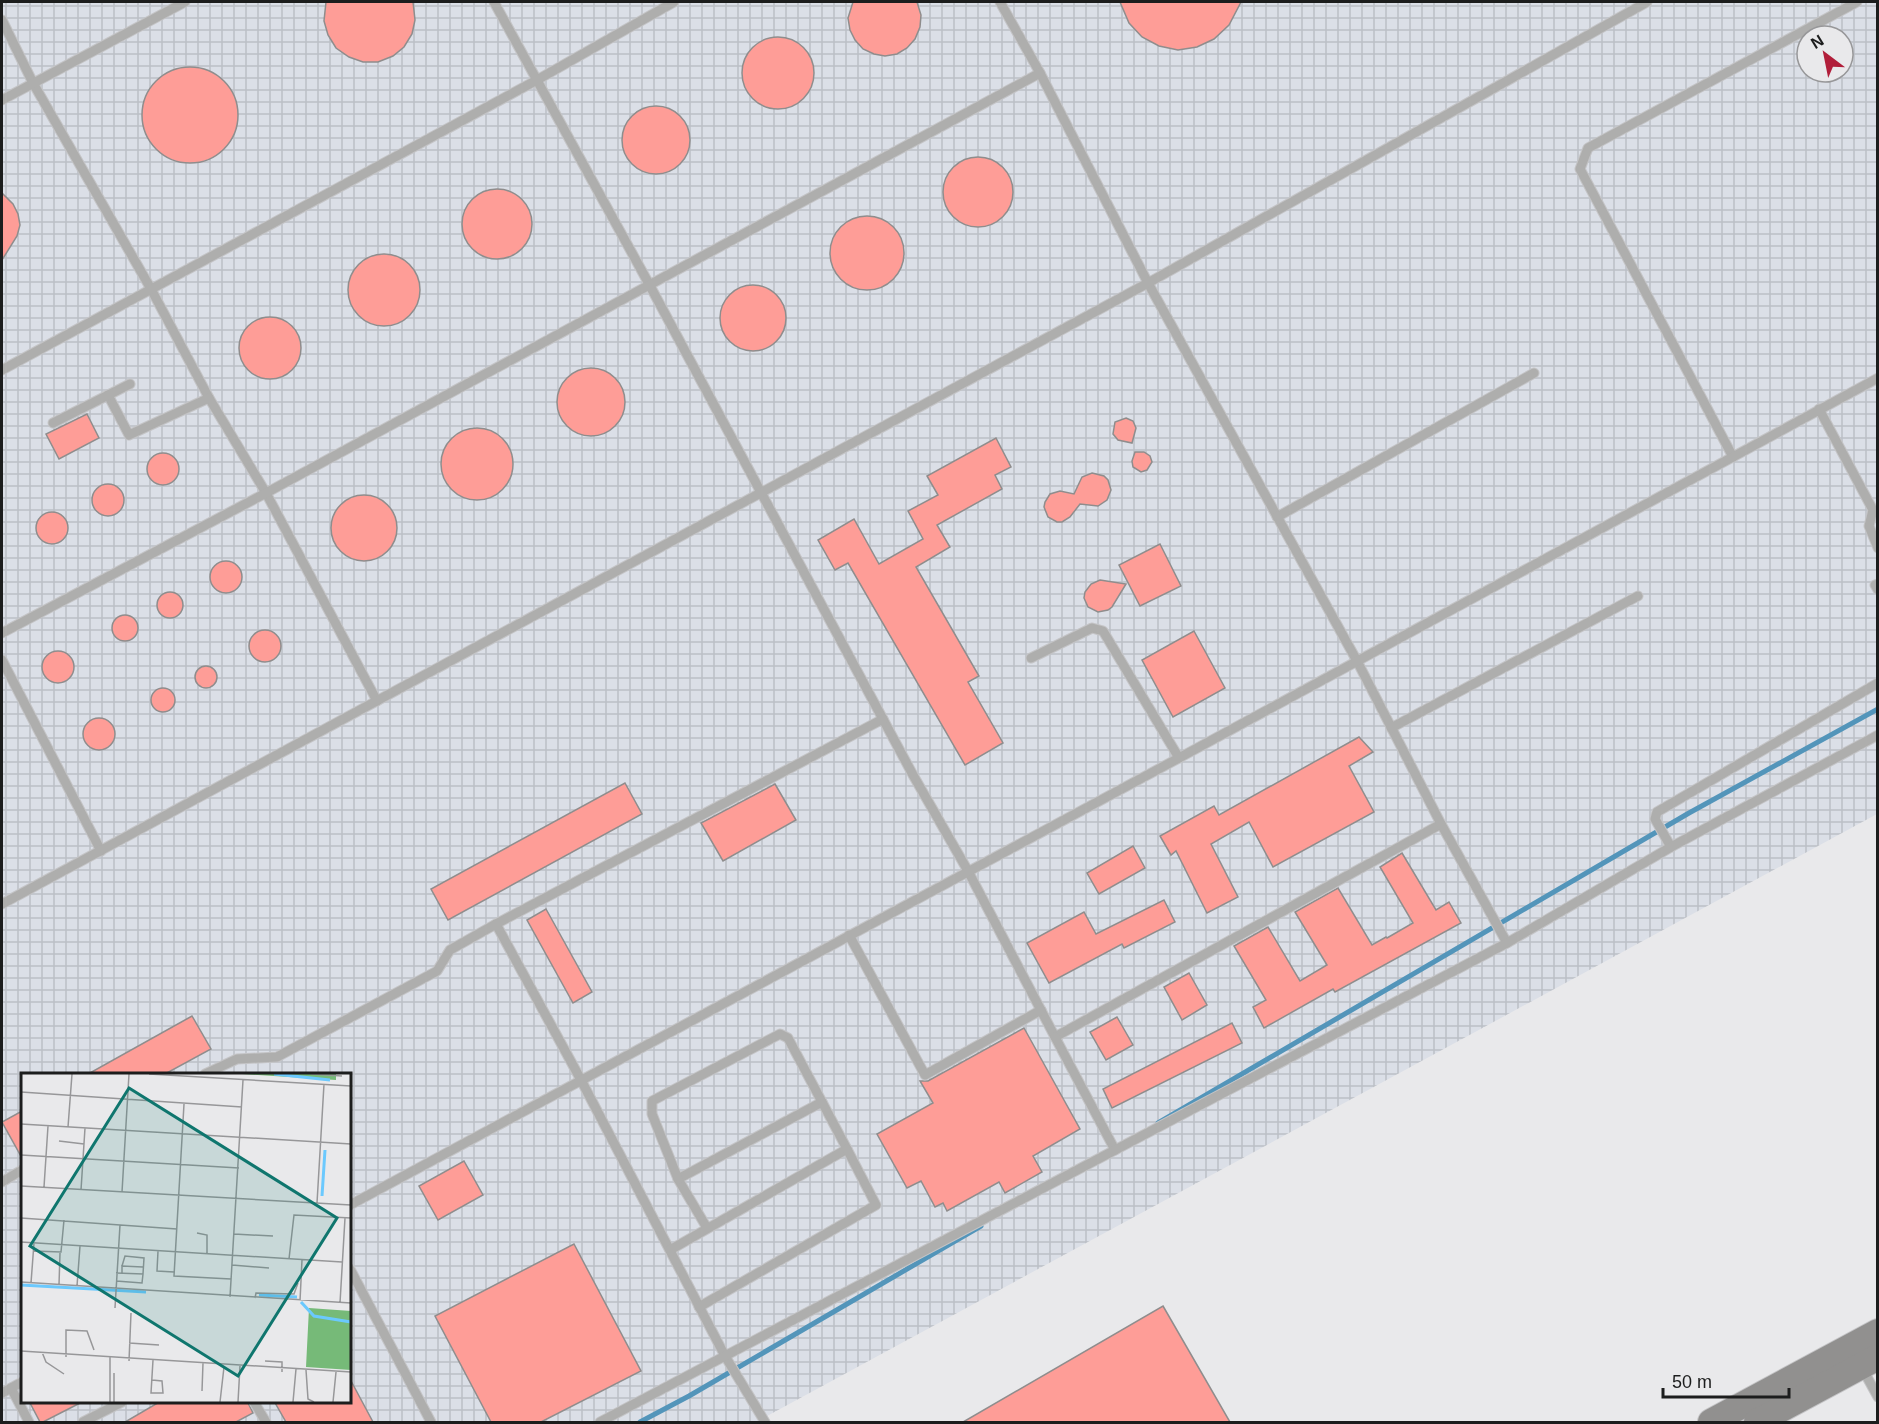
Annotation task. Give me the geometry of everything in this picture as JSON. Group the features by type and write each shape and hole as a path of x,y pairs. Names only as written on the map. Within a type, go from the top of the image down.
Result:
{"main road":[{"path":"1757,1422 1863,1356 1878,1332"},
{"path":"1711,1422 1863,1356"}],"lane":[{"path":"2,100 185,2"},
{"path":"494,2 883,719 968,871 1115,1150"},
{"path":"2,370 537,80 674,2"},
{"path":"1000,2 1040,73 1148,283 1357,661 1440,824 1507,943"},
{"path":"2,904 1148,283 1647,2"},
{"path":"1733,457 1580,168 1588,148 1857,2"},
{"path":"2,20 33,83 151,290 209,398 266,493 377,701"},
{"path":"2,633 266,493 1040,73"},
{"path":"1277,517 1534,372"},
{"path":"351,1204 1878,378"},
{"path":"53,423 130,384"},
{"path":"108,395 129,435 209,398"},
{"path":"1819,409 1873,510 1869,526 1878,548"},
{"path":"1878,584 1875,585 1878,590"},
{"path":"1391,729 1638,596"},
{"path":"1031,658 1092,628 1103,631 1179,758"},
{"path":"2,660 101,850"},
{"path":"1671,847 1655,819 1658,812 1878,683"},
{"path":"207,1073 237,1059 276,1057 437,971 450,950 496,924 883,719"},
{"path":"600,1422 1507,943 1671,847 1878,735"},
{"path":"1055,1037 1440,824"},
{"path":"496,924 581,1080 725,1356 765,1422"},
{"path":"849,935 925,1075 1041,1010"},
{"path":"699,1306 876,1205 788,1038 780,1034 652,1101 652,1114 678,1179 707,1228"},
{"path":"678,1179 822,1102"},
{"path":"670,1250 847,1149"},
{"path":"2,1182 21,1171"},
{"path":"351,1271 431,1422"},
{"path":"1863,1356 1878,1397"},
{"path":"2,1393 21,1383"},
{"path":"11,1388 29,1422"},
{"path":"83,1422 118,1403"},
{"path":"255,1403 266,1422"}],"shaded area":[{"path":"2,2 1877,2 1877,814 756,1422 2,1422"}],"building":[{"path":"326,2 413,2 415,20 412,34 404,47 393,56 378,62 363,62 349,57 336,48 328,35 324,21"},
{"path":"853,2 917,2 921,15 920,27 915,39 897,54 885,56 863,49 850,30 848,18"},
{"path":"1120,2 1241,2 1229,25 1214,39 1197,47 1178,50 1159,46 1142,37 1129,23"},
{"path":"778,37 798,43 808,53 814,73 808,93 798,103 778,109 758,103 748,93 742,73 748,53 758,43"},
{"path":"190,67 208,71 224,81 234,97 238,115 234,133 224,149 208,159 190,163 172,159 156,149 146,133 142,115 146,97 156,81 172,71"},
{"path":"663,106 675,112 684,121 690,133 688,153 680,164 663,174 649,174 632,164 624,153 622,133 632,116 643,108"},
{"path":"978,157 997,163 1007,173 1013,192 1007,211 997,221 978,227 959,221 949,211 943,192 949,173 959,163"},
{"path":"497,189 510,192 522,199 529,211 532,224 529,237 522,249 510,256 497,259 484,256 472,249 465,237 462,224 465,211 472,199 484,192"},
{"path":"2,193 13,204 20,225 17,236 2,260"},
{"path":"867,216 888,222 898,232 904,253 898,274 888,284 867,290 846,284 836,274 830,253 836,232 846,222"},
{"path":"384,254 398,257 410,264 417,276 420,290 417,304 410,316 398,323 384,326 370,323 358,316 351,304 348,290 351,276 358,264 370,257"},
{"path":"747,285 759,285 771,290 781,300 786,318 784,331 771,346 759,351 747,351 735,346 725,336 720,324 720,312 725,300 735,290"},
{"path":"270,317 292,326 301,348 292,370 270,379 248,370 239,348 248,326"},
{"path":"591,368 604,371 615,378 622,389 625,402 622,415 615,426 604,433 591,436 578,433 567,426 560,415 557,402 560,389 567,378 578,371"},
{"path":"87,414 99,438 59,459 46,434"},
{"path":"1126,418 1133,421 1136,428 1132,443 1118,440 1113,434 1115,422"},
{"path":"477,428 491,431 503,438 510,450 513,464 510,478 503,490 491,497 477,500 463,497 451,490 444,478 441,464 444,450 451,438 463,431"},
{"path":"996,438 1011,467 995,475 1002,489 937,525 950,547 916,567 979,676 968,682 1003,743 965,765 848,563 835,570 818,540 854,519 879,564 923,539 908,511 938,495 927,476"},
{"path":"1135,452 1144,452 1150,456 1152,462 1147,470 1141,472 1133,467"},
{"path":"163,453 174,458 179,469 174,480 163,485 152,480 147,469 152,458"},
{"path":"1092,473 1104,476 1108,480 1111,490 1107,500 1098,506 1080,504 1070,517 1062,522 1048,517 1044,507 1050,494 1060,491 1074,494 1082,477"},
{"path":"108,484 119,489 124,500 119,511 108,516 97,511 92,500 97,489"},
{"path":"364,495 376,498 387,505 394,516 397,528 394,540 387,551 376,558 364,561 352,558 341,551 334,540 331,528 334,516 341,505 352,498"},
{"path":"52,512 63,517 68,528 63,539 52,544 41,539 36,528 41,517"},
{"path":"1160,544 1181,586 1140,606 1119,565"},
{"path":"226,561 237,566 242,577 237,588 226,593 215,588 210,577 215,566"},
{"path":"1100,580 1126,584 1112,607 1098,612 1088,607 1084,598 1091,584"},
{"path":"170,592 179,596 183,605 179,614 170,618 161,614 157,605 161,596"},
{"path":"125,615 134,619 138,628 134,637 125,641 116,637 112,628 116,619"},
{"path":"265,630 276,635 281,646 276,657 265,662 254,657 249,646 254,635"},
{"path":"1194,631 1225,688 1173,717 1142,660"},
{"path":"58,651 69,656 74,667 69,678 58,683 47,678 42,667 47,656"},
{"path":"206,666 214,669 217,677 214,685 206,688 198,685 195,677 198,669"},
{"path":"163,688 172,691 175,700 172,709 163,712 154,709 151,700 154,691"},
{"path":"99,718 110,723 115,734 110,745 99,750 88,745 83,734 88,723"},
{"path":"1359,737 1373,752 1349,766 1374,812 1273,867 1249,822 1211,844 1238,897 1207,913 1176,851 1171,855 1160,836 1214,806 1219,815"},
{"path":"625,783 642,814 448,920 431,889"},
{"path":"775,784 796,820 723,861 701,823"},
{"path":"1133,846 1145,868 1099,894 1087,873"},
{"path":"1402,853 1436,910 1449,902 1461,923 1335,992 1333,989 1264,1028 1253,1007 1266,1000 1234,946 1268,927 1300,981 1327,965 1295,912 1338,888 1372,945 1387,938 1413,923 1380,867"},
{"path":"1164,900 1175,922 1124,948 1122,944 1049,983 1027,943 1084,912 1096,934"},
{"path":"546,909 592,992 573,1003 527,920"},
{"path":"1189,973 1207,1005 1182,1020 1164,987"},
{"path":"192,1016 211,1049 167,1073 90,1073"},
{"path":"1117,1017 1133,1045 1106,1060 1090,1032"},
{"path":"1232,1023 1242,1043 1112,1108 1103,1089"},
{"path":"1024,1028 1080,1129 1033,1156 1042,1172 1005,1193 999,1182 947,1211 943,1203 935,1207 921,1181 907,1188 877,1134 933,1103 920,1081 928,1081"},
{"path":"21,1112 21,1156 2,1122"},
{"path":"464,1161 483,1195 438,1220 419,1186"},
{"path":"574,1244 641,1371 541,1422 491,1422 435,1316"},
{"path":"1163,1306 1230,1422 963,1422"},
{"path":"351,1381 373,1422 286,1422 275,1403 351,1403"},
{"path":"30,1403 80,1403 43,1422 40,1422"},
{"path":"158,1403 248,1403 253,1413 236,1422 125,1422"}],"waterway":[{"path":"1158,1123 1689,813 1878,709"},
{"path":"640,1422 689,1396 981,1226"}]}
